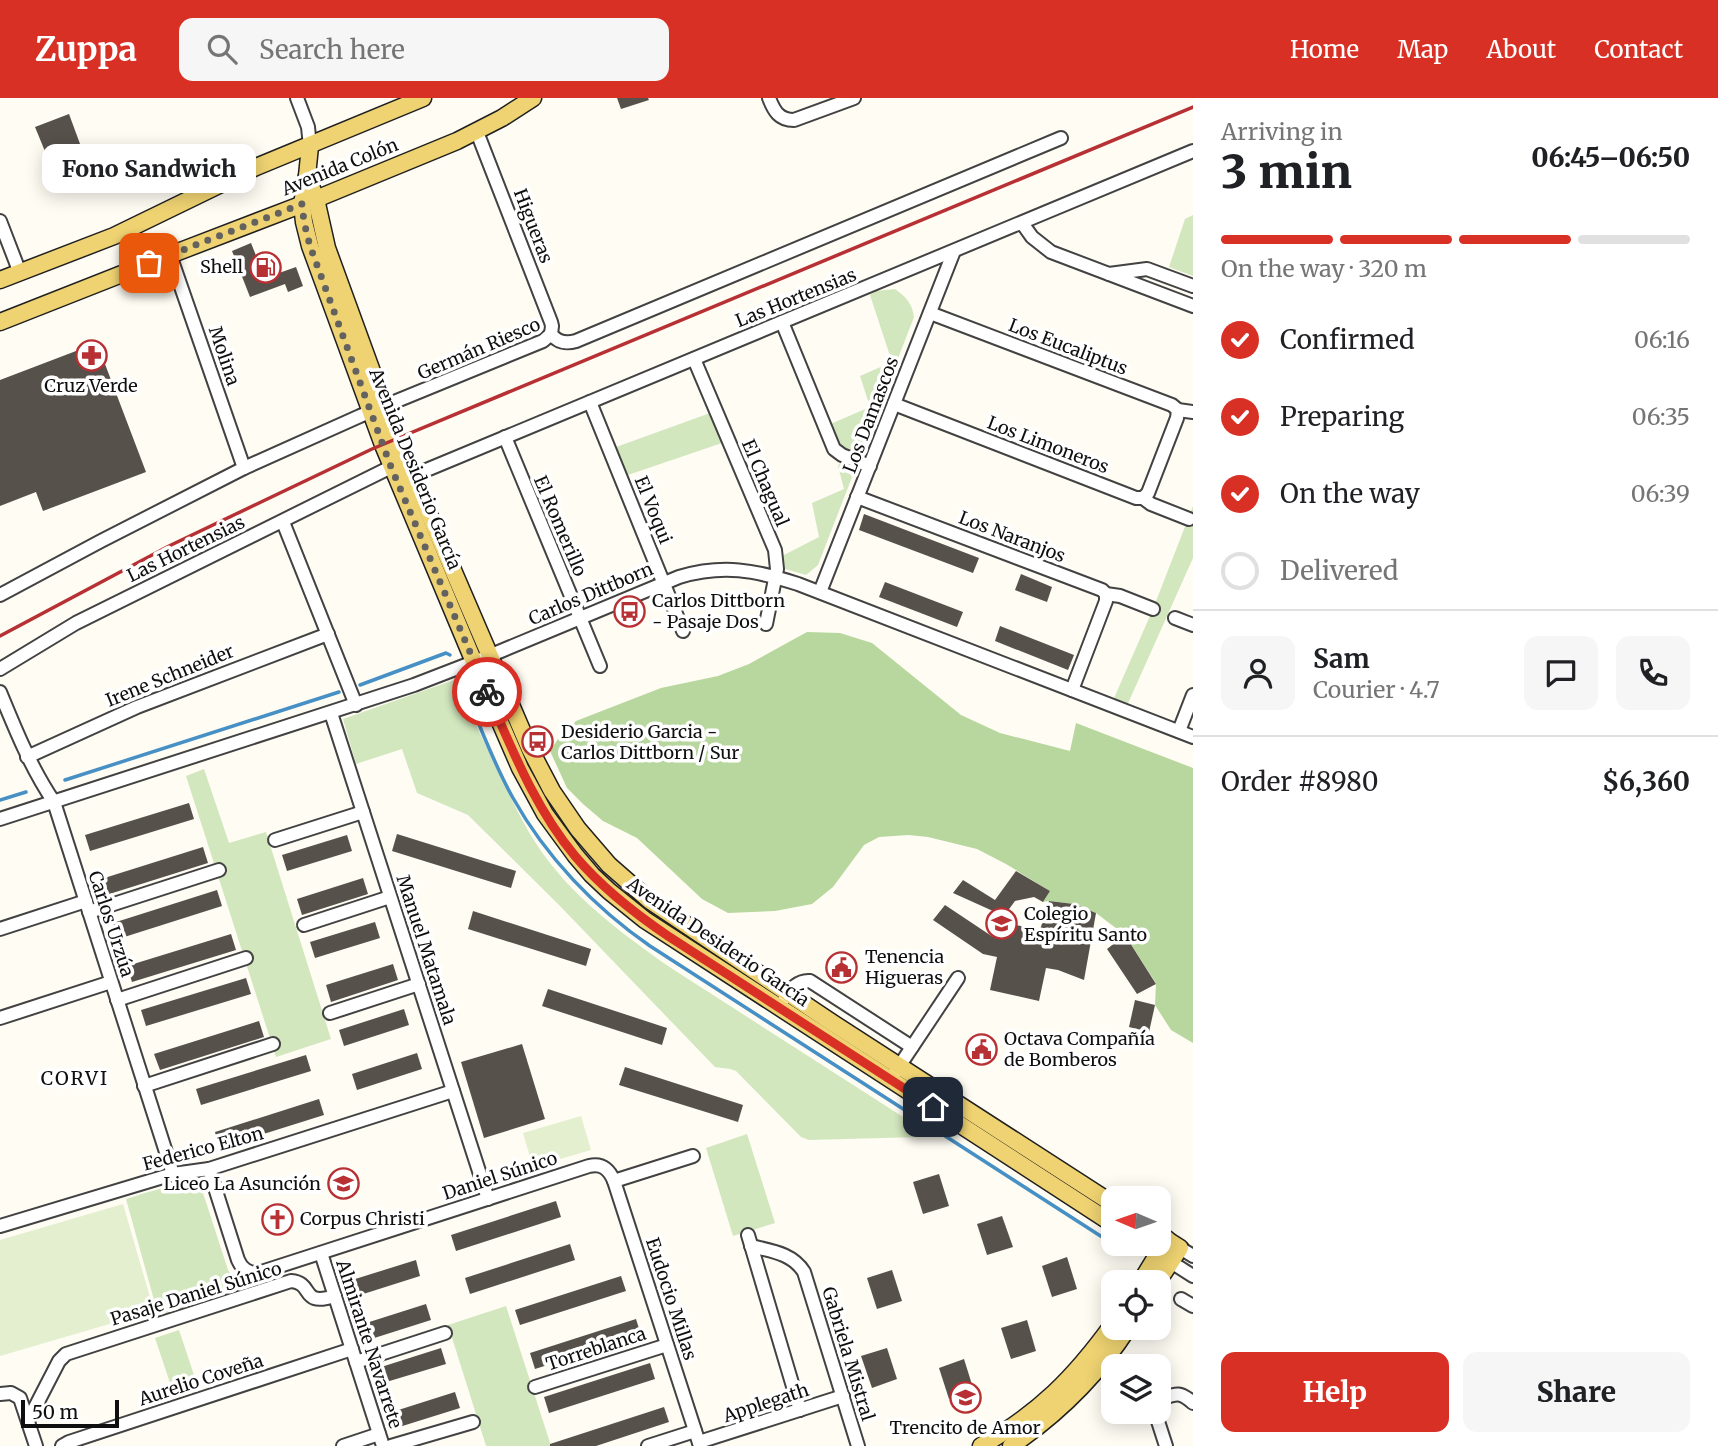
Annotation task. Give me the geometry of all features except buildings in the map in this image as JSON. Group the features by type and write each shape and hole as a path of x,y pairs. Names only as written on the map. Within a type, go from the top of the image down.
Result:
{"main road":[{"name":"Avenida Colón","path":"0,280 105,240 228,180 423,98"},
{"name":"Avenida Colón","path":"0,323 309,202 477,132 533,98"},
{"name":"Avenida Desiderio García","path":"310,146 307,234 340,306 377,409 391,467 481,659 560,804 593,848 628,883 742,973"},
{"name":"Avenida Desiderio García","path":"377,409 412,476 520,768 545,814 575,855 609,891 645,920 742,973 956,1112 1101,1197"},
{"path":"545,814 560,804"},
{"name":"Avenida Desiderio García","path":"956,1112 1101,1215"},
{"path":"1150,1270 1161,1256"},
{"path":"981,1446 1036,1410 1068,1380 1101,1361"},
{"path":"1011,1446 1066,1404 1101,1365"}],"street":[{"path":"297,98 309,131 310,146"},
{"path":"769,98 776,113 794,120 854,98"},
{"name":"Higueras","path":"477,132 551,321 551,334"},
{"name":"Germán Riesco","path":"0,596 100,541 244,468 377,409 543,341 551,334 561,342 576,341 1060,138"},
{"name":"Las Hortensias","path":"412,476 1193,151"},
{"path":"0,220 20,272"},
{"path":"1022,223 1044,248 1059,256 1193,306"},
{"name":"Los Damascos","path":"820,592 954,251"},
{"name":"Molina","path":"170,255 244,468"},
{"path":"1108,274 1147,269 1193,286"},
{"name":"Los Eucaliptus","path":"930,313 1172,405 1178,410 1193,412"},
{"path":"782,323 833,446 842,455 870,466"},
{"name":"El Chagual","path":"694,359 775,550 776,576 766,624"},
{"name":"El Voqui","path":"590,402 683,631"},
{"name":"Los Limoneros","path":"894,404 1136,498 1143,498 1151,504 1189,519"},
{"path":"1143,498 1148,493 1178,410"},
{"name":"El Romerillo","path":"505,437 600,666"},
{"name":"Las Hortensias","path":"0,669 76,623 391,467"},
{"name":"Los Naranjos","path":"858,497 1106,594 1153,609"},
{"path":"283,522 356,705"},
{"name":"Carlos Dittborn","path":"0,819 356,705 481,659 663,582 692,573 720,569 748,570 776,576 1193,737"},
{"path":"1072,690 1106,601 1106,594"},
{"path":"1175,618 1193,625"},
{"name":"Irene Schneider","path":"27,757 137,707 328,634"},
{"name":"Carlos Urzúa","path":"0,692 27,757 54,802 173,1174"},
{"path":"1179,731 1193,695"},
{"name":"Manuel Matamala","path":"331,713 488,1199"},
{"path":"275,840 363,812"},
{"path":"0,929 219,870"},
{"path":"304,925 390,897"},
{"path":"117,1000 246,958"},
{"path":"895,1073 958,978"},
{"path":"784,1000 798,983 810,981 912,1047"},
{"path":"0,1018 111,982"},
{"path":"330,1013 419,985"},
{"path":"144,1086 274,1044"},
{"name":"Federico Elton","path":"0,1226 173,1174 209,1169 453,1091"},
{"path":"614,1181 693,1156"},
{"name":"Daniel Súnico","path":"209,1169 240,1265 253,1273 264,1272 589,1166 604,1166"},
{"name":"Eudocio Millas","path":"604,1166 614,1181 698,1440"},
{"name":"Gabriela Mistral","path":"800,1410 749,1241 788,1256 798,1263 804,1272 858,1446"},
{"path":"1171,1252 1193,1276"},
{"name":"Almirante Navarrete","path":"321,1253 381,1440"},
{"name":"Pasaje Daniel Súnico","path":"28,1422 63,1356 82,1348 291,1281 301,1284 310,1296 317,1300 335,1296"},
{"path":"1181,1299 1193,1306"},
{"name":"Aurelio Coveña","path":"62,1446 354,1355 445,1333"},
{"name":"Torreblanca","path":"535,1387 667,1345"},
{"path":"0,1394 11,1393 20,1398 36,1446"},
{"path":"1171,1396 1180,1393 1193,1403"},
{"name":"Applegath","path":"648,1446 698,1440 843,1396"},
{"path":"391,1446 473,1422"},
{"path":"1159,1424 1166,1446"},
{"path":"343,1446 381,1440"}],"green space":[{"path":"1193,215 1193,276 1169,267 1185,219"},
{"path":"895,289 908,301 914,317 818,565 806,575 785,569 782,556 819,537 812,503 844,489 838,466 843,458 855,462 858,454 840,448 828,425 870,407 860,376 892,362 870,295 876,291"},
{"path":"713,412 725,442 616,479 605,451"},
{"path":"1193,506 1193,558 1125,710 1111,705 1153,609"},
{"path":"807,632 840,633 872,643 961,715 1000,733 1070,751 1076,723 1193,768 1193,1043 1171,1030 1155,1005 1156,983 1125,935 1096,913 1074,904 1043,902 1050,891 977,849 928,837 879,837 864,845 833,887 812,904 775,911 728,913 702,899 637,838 603,821 567,788 550,751 576,721 661,688 718,676 749,664"},
{"path":"454,680 530,834 549,861 580,896 615,927 671,968 925,1131 918,1137 809,1140 801,1137 736,1071 715,1067 468,815 417,793 402,749 356,764 343,719"},
{"path":"204,769 229,843 266,832 331,1039 276,1057 186,776"},
{"path":"581,1116 591,1150 533,1167 523,1133"},
{"path":"747,1134 775,1223 733,1236 706,1148"},
{"path":"192,1183 203,1193 228,1270 234,1278 251,1289 159,1318 126,1199"},
{"path":"123,1204 154,1311 0,1356 0,1240"},
{"path":"506,1306 551,1446 486,1446 448,1325"},
{"path":"179,1330 203,1402 179,1410 155,1338"}],"waterway":[{"path":"360,685 446,653 450,655"},
{"path":"461,681 498,770 526,820 556,861 610,915 650,946 1101,1236"},
{"path":"65,780 339,692"},
{"path":"0,800 26,792"}],"railway":[{"path":"0,636 169,546 372,449 1193,107"}],"way so far":[{"path":"149,263 302,204 310,246 383,445 487,692"}],"place":[{"name":"Fono Sandwich","path":"149,263"},
{"name":"Shell","path":"266,267"},
{"name":"Cruz Verde","path":"91,355"},
{"name":"Carlos Dittborn - Pasaje Dos","path":"629,611"},
{"name":"Desiderio Garcia - Carlos Dittborn / Sur","path":"538,742"},
{"name":"Colegio Espíritu Santo","path":"1001,924"},
{"name":"Tenencia Higueras","path":"842,967"},
{"name":"Octava Compañía de Bomberos","path":"981,1049"},
{"name":"Liceo La Asunción","path":"344,1184"},
{"name":"Corpus Christi","path":"277,1219"},
{"name":"Trencito de Amor","path":"965,1398"}],"district":[{"name":"CORVI","path":"75,1078"}],"route":[{"path":"487,692 520,768 545,814 575,855 609,891 668,936 933,1107"}]}
